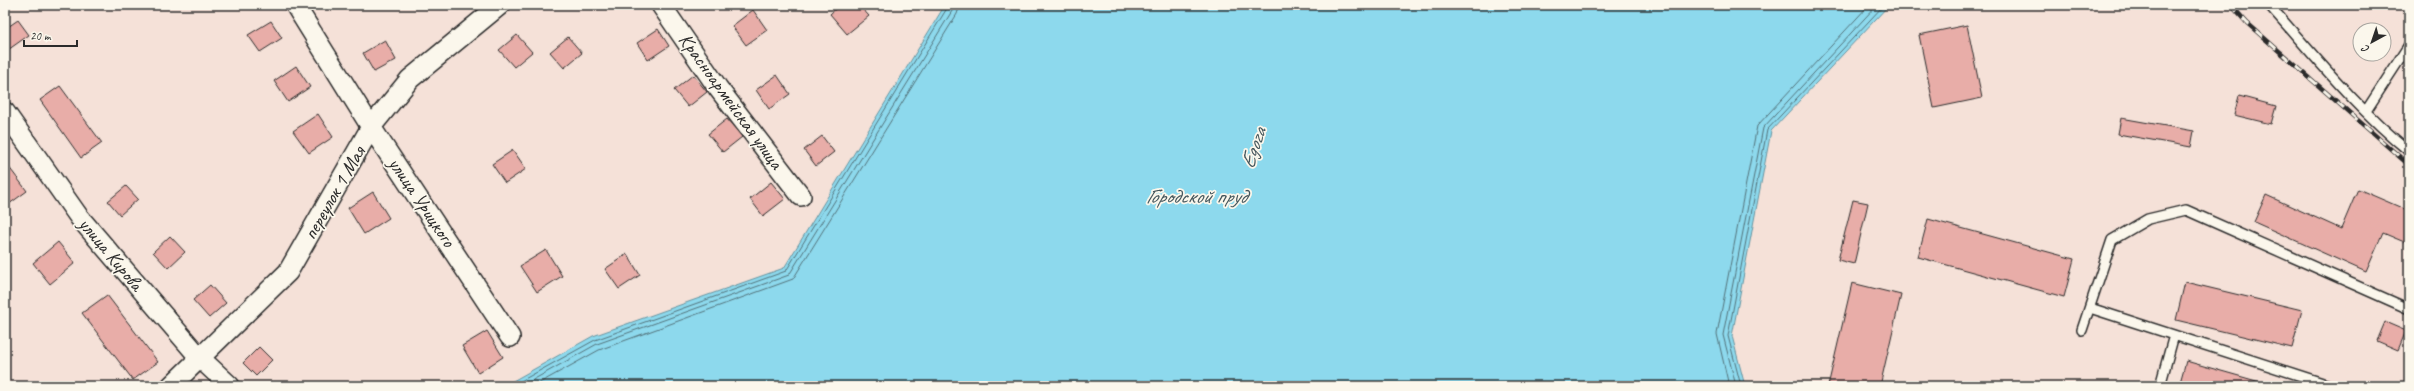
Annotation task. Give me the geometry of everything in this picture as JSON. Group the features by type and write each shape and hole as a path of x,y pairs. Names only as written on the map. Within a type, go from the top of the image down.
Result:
{"street":[{"name":"улица Урицкого","path":"296,5 372,127 510,337"},
{"name":"переулок 1 Мая","path":"172,386 288,272 372,127 410,78 500,5"},
{"name":"Красноармейская улица","path":"661,5 718,88 801,196"},
{"name":"улица Кирова","path":"5,112 79,216 200,358 230,386"}],"lane":[{"path":"2268,5 2366,111 2393,138 2409,151"},
{"path":"2366,111 2409,45"},
{"path":"2082,330 2112,240 2148,219 2186,210 2409,309"},
{"path":"2090,308 2332,386"},
{"path":"2160,386 2174,335"}],"water":[{"name":"Городской пруд","path":"945,5 1889,5 1771,131 1732,336 1745,386 504,386 593,336 784,268"}],"building":[{"path":"840,5 859,5 869,16 847,34 830,14"},
{"path":"753,10 767,30 746,45 732,26"},
{"path":"18,20 29,35 5,52 5,29"},
{"path":"271,21 282,38 260,52 248,35"},
{"path":"1967,25 1982,98 1934,108 1919,35"},
{"path":"658,29 669,46 648,60 637,43"},
{"path":"517,35 532,52 514,67 499,50"},
{"path":"568,37 582,53 564,68 550,52"},
{"path":"385,40 396,60 374,72 363,53"},
{"path":"296,66 310,87 288,102 274,81"},
{"path":"693,75 707,92 688,107 674,90"},
{"path":"777,75 790,94 769,109 756,90"},
{"path":"60,86 102,143 81,158 40,100"},
{"path":"2239,96 2276,106 2271,124 2234,115"},
{"path":"318,114 333,137 309,153 293,131"},
{"path":"2121,118 2194,131 2191,147 2118,134"},
{"path":"727,119 742,137 723,152 708,134"},
{"path":"822,136 834,152 816,166 804,150"},
{"path":"513,150 526,169 505,183 492,164"},
{"path":"5,162 27,191 5,207"},
{"path":"771,182 785,199 763,216 750,199"},
{"path":"126,186 138,199 120,215 108,201"},
{"path":"2358,189 2409,211 2409,244 2383,233 2366,272 2254,222 2266,195 2341,229"},
{"path":"373,192 389,218 364,234 348,208"},
{"path":"1853,200 1868,203 1854,264 1838,260"},
{"path":"1928,219 2074,259 2064,297 1918,257"},
{"path":"170,236 185,252 168,268 153,252"},
{"path":"58,242 75,263 50,284 33,263"},
{"path":"546,250 562,276 537,292 520,266"},
{"path":"627,254 640,275 619,289 605,269"},
{"path":"2185,282 2302,310 2292,348 2176,320"},
{"path":"1852,283 1901,295 1880,386 1828,386"},
{"path":"210,285 226,303 209,318 193,300"},
{"path":"107,295 158,362 133,380 82,313"},
{"path":"2385,322 2406,331 2398,350 2377,341"},
{"path":"487,331 503,357 478,373 462,346"},
{"path":"259,347 272,360 256,376 243,363"},
{"path":"2186,361 2260,382 2260,386 2179,386"}],"railway":[{"path":"2231,5 2247,23 2409,165"}],"water label":[{"name":"Egoza","path":"1253,148"}]}
